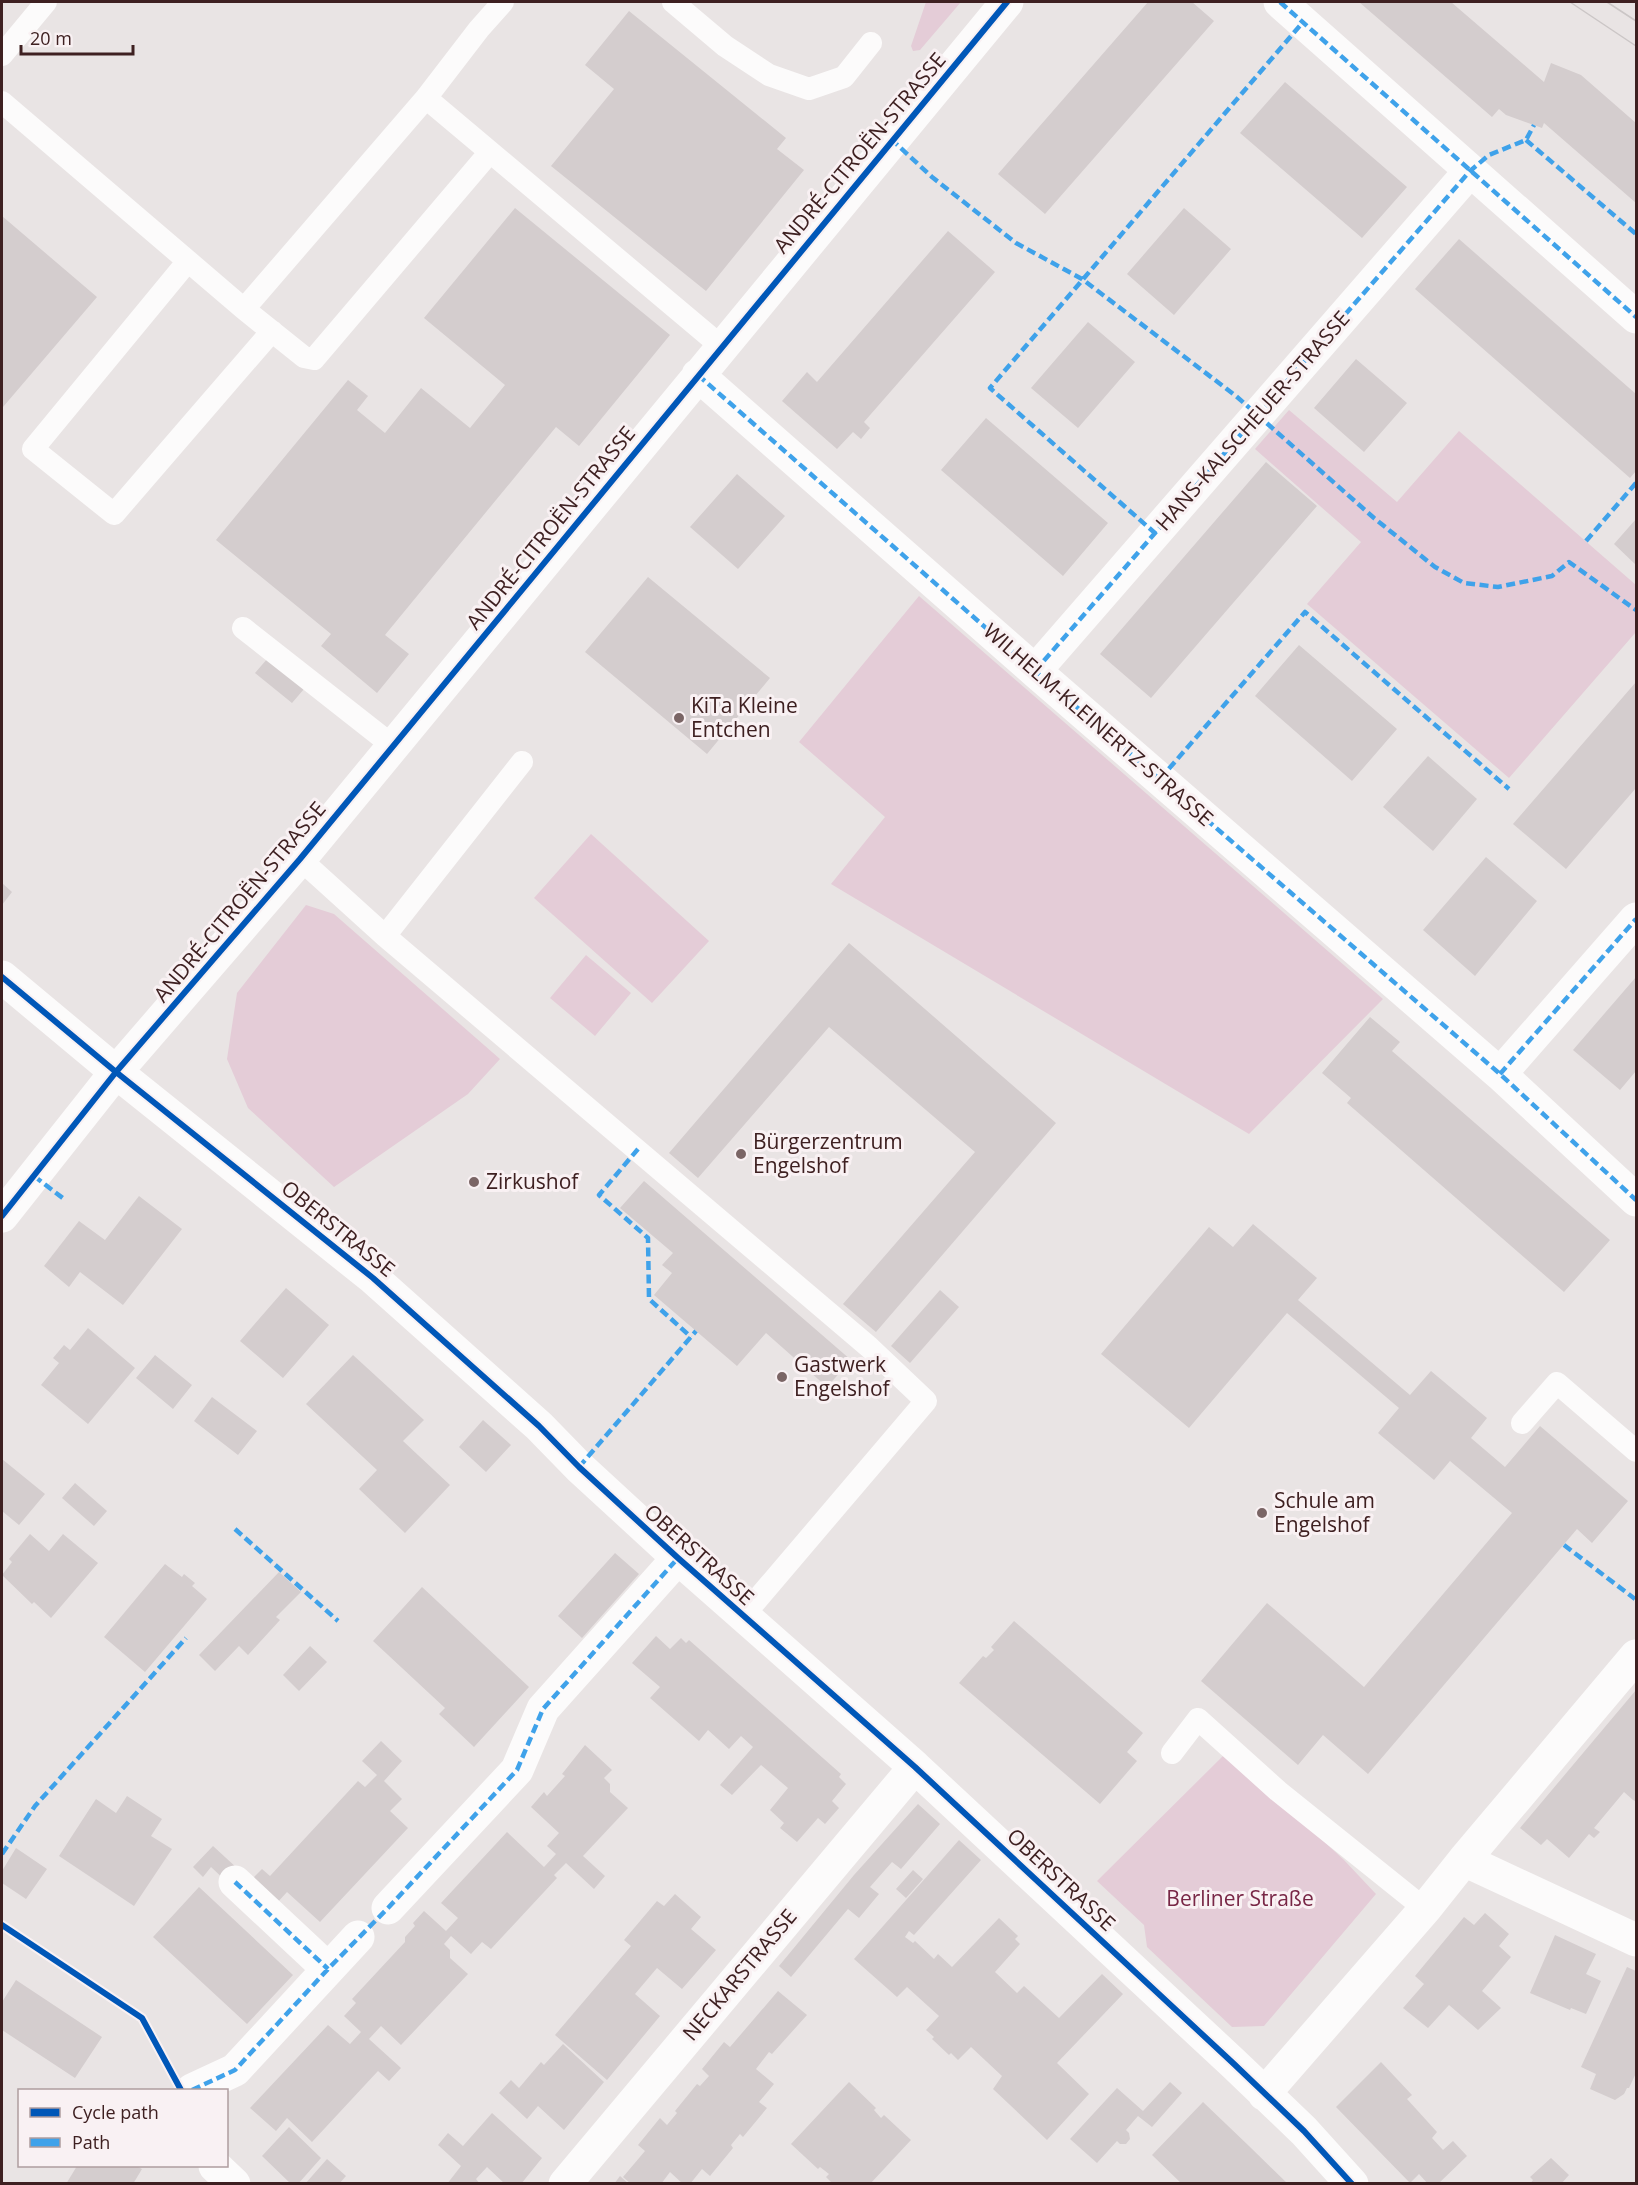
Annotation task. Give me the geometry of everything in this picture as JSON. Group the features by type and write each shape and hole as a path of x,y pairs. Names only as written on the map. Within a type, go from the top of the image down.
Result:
{"street":[{"name":"ANDRÉ-CITROËN-STRASSE","path":"2,1216 116,1072 300,859 1006,2"},
{"path":"1280,2 1636,317"},
{"name":"HANS-KALSCHEUER-STRASSE","path":"1035,671 1470,171"},
{"name":"WILHELM-KLEINERTZ-STRASSE","path":"698,375 1500,1074 1636,1200"},
{"path":"1500,1074 1636,919"},
{"name":"OBERSTRASSE","path":"2,977 116,1072 373,1278 539,1426 579,1467 678,1558 915,1767 1304,2131 1352,2184"},
{"name":"OBERSTRASSE","path":"388,1908 517,1770 543,1709 678,1558"},
{"path":"1264,2094 1425,1910 1464,1860 1636,1656"},
{"name":"NECKARSTRASSE","path":"565,2184 915,1767"},
{"path":"1464,1860 1636,1940"},
{"path":"235,1882 328,1969"},
{"path":"196,2089 235,2070 358,1937"},
{"path":"216,2167 234,2184"}],"lane":[{"path":"2,56 46,2"},
{"path":"244,309 426,98 479,29 503,2"},
{"path":"673,2 725,46 769,75 809,89 844,77 871,43"},
{"path":"426,98 722,347"},
{"path":"2,102 244,309 304,357 314,358 490,152"},
{"path":"188,261 33,448 114,514 272,331"},
{"path":"243,628 393,746"},
{"path":"385,936 522,762"},
{"path":"300,859 385,936 869,1347 926,1401 743,1616"},
{"path":"1522,1423 1557,1383 1636,1451"},
{"path":"1172,1754 1198,1719 1278,1791 1425,1910"}],"green space":[{"path":"926,2 961,2 920,50 913,51 911,46"},
{"path":"1289,410 1397,502 1459,431 1636,585 1636,632 1509,778 1307,604 1361,542 1255,449"},
{"path":"919,596 1383,999 1249,1134 831,884 885,817 799,742"},
{"path":"591,834 709,941 652,1003 534,898"},
{"path":"306,905 334,914 500,1059 468,1094 334,1187 248,1108 227,1059 237,993"},
{"path":"586,955 631,993 595,1036 550,998"},
{"name":"Berliner Straße","path":"1227,1752 1344,1860 1376,1894 1264,2026 1232,2027 1147,1947 1144,1925 1097,1881"}],"building":[{"path":"1148,2 1192,2 1214,21 1045,214 998,174"},
{"path":"1359,2 1451,2 1544,82 1551,63 1581,75 1636,123 1636,203 1544,123 1542,128 1506,115 1499,109 1492,117"},
{"path":"629,11 786,138 777,149 804,170 706,291 551,166 614,89 585,65"},
{"path":"1285,82 1407,187 1362,238 1240,133"},
{"path":"515,208 670,335 579,446 556,427 385,635 409,654 377,693 321,646 331,634 216,540 348,380 368,396 357,410 385,433 421,388 470,428 505,385 424,318"},
{"path":"1184,208 1231,249 1174,315 1127,274"},
{"path":"2,216 97,297 3,407 2,406"},
{"path":"948,231 995,272 864,422 870,428 861,439 853,432 837,449 782,401 807,372 817,382"},
{"path":"1459,239 1636,394 1636,471 1630,478 1415,289"},
{"path":"1088,322 1135,362 1078,428 1031,388"},
{"path":"1356,359 1407,403 1364,452 1314,408"},
{"path":"986,418 1108,523 1063,576 941,470"},
{"path":"1266,462 1317,506 1151,698 1100,654"},
{"path":"737,474 785,516 738,569 690,527"},
{"path":"1636,519 1636,565 1614,544"},
{"path":"648,577 770,678 707,754 585,652"},
{"path":"280,644 316,675 292,703 255,673"},
{"path":"1299,645 1397,729 1352,781 1255,696"},
{"path":"1636,682 1636,788 1566,869 1513,824"},
{"path":"1428,756 1477,799 1433,851 1383,807"},
{"path":"1486,857 1537,901 1475,976 1423,930"},
{"path":"2,883 12,892 2,905"},
{"path":"849,943 1056,1123 876,1332 843,1304 975,1152 829,1027 698,1178 669,1153"},
{"path":"1636,977 1636,1071 1620,1090 1573,1050"},
{"path":"1370,1017 1400,1042 1392,1051 1610,1240 1564,1292 1347,1103 1351,1098 1322,1073"},
{"path":"644,1181 851,1360 827,1387 766,1333 737,1366 654,1295 672,1273 662,1265 673,1253 620,1208"},
{"path":"139,1196 182,1229 123,1305 80,1272 69,1287 44,1266 79,1221 105,1240"},
{"path":"1253,1224 1317,1278 1298,1300 1410,1395 1431,1371 1487,1418 1471,1438 1505,1467 1540,1426 1628,1501 1592,1543 1577,1529 1368,1774 1323,1735 1298,1765 1201,1681 1267,1603 1364,1687 1512,1513 1450,1461 1434,1480 1378,1433 1399,1408 1287,1313 1189,1428 1101,1354 1209,1227 1233,1247"},
{"path":"286,1288 329,1325 283,1378 240,1341"},
{"path":"940,1290 959,1307 910,1363 891,1346"},
{"path":"88,1328 135,1368 88,1424 41,1385 59,1363 53,1358 64,1345 70,1350"},
{"path":"155,1355 192,1385 173,1409 136,1378"},
{"path":"353,1355 424,1420 403,1441 450,1485 405,1533 359,1489 377,1470 306,1404"},
{"path":"212,1397 257,1431 238,1455 194,1421"},
{"path":"483,1420 511,1445 486,1472 459,1447"},
{"path":"2,1459 45,1494 19,1525 2,1511"},
{"path":"75,1483 107,1511 94,1526 62,1498"},
{"path":"30,1534 49,1551 63,1534 98,1563 51,1618 34,1602 32,1604 2,1575 12,1562 9,1559"},
{"path":"615,1553 639,1574 582,1638 558,1616"},
{"path":"165,1564 182,1577 184,1574 195,1583 192,1586 207,1599 145,1672 104,1637"},
{"path":"279,1572 301,1592 276,1617 280,1620 248,1655 239,1646 215,1671 199,1655"},
{"path":"422,1587 529,1687 474,1747 439,1714 445,1708 373,1641"},
{"path":"1014,1621 1143,1733 1127,1752 1137,1761 1100,1804 959,1683 983,1656 986,1658 994,1650 991,1647"},
{"path":"656,1636 670,1649 681,1638 686,1643 689,1640 841,1774 839,1777 846,1784 832,1801 839,1808 825,1824 818,1818 797,1842 780,1828 784,1823 770,1810 788,1788 761,1765 732,1795 720,1785 753,1747 741,1736 729,1749 708,1730 699,1741 650,1698 660,1687 632,1663"},
{"path":"310,1646 327,1662 299,1691 283,1675"},
{"path":"1636,1690 1635,1801 1624,1792 1594,1828 1600,1832 1594,1838 1589,1834 1569,1858 1547,1839 1541,1845 1520,1828"},
{"path":"381,1741 402,1761 384,1781 402,1799 390,1811 408,1828 320,1922 287,1892 276,1904 250,1881 262,1869 270,1876 358,1781 365,1787 377,1775 362,1761"},
{"path":"585,1745 612,1770 604,1778 610,1784 610,1792 628,1808 583,1856 605,1876 594,1889 566,1863 554,1875 557,1878 491,1949 482,1942 471,1954 451,1936 444,1944 450,1950 450,1958 468,1974 401,2045 381,2026 369,2039 401,2068 389,2081 378,2071 312,2142 287,2118 276,2131 250,2108 328,2025 350,2044 361,2032 344,2016 356,2003 352,1999 405,1942 405,1937 415,1926 413,1923 424,1911 446,1931 458,1918 441,1903 507,1832 544,1867 556,1854 547,1846 559,1833 531,1807 544,1792 547,1796 565,1776 562,1774"},
{"path":"127,1796 162,1819 151,1836 172,1849 134,1906 59,1856 96,1799 116,1813"},
{"path":"918,1804 940,1824 901,1869 892,1862 870,1887 879,1894 859,1918 848,1909 791,1977 779,1966 854,1875"},
{"path":"959,1840 981,1860 914,1935 909,1931 905,1937 913,1943 915,1941 934,1959 938,1954 952,1967 999,1918 1018,1936 1015,1939 1020,1944 995,1972 1017,1993 1024,1986 1059,2018 1102,1974 1123,1994 1057,2063 1089,2094 1047,2140 993,2089 1002,2076 971,2047 958,2060 932,2039 934,2037 926,2030 939,2016 907,1987 897,1997 854,1959"},
{"path":"213,1846 238,1869 227,1882 211,1867 203,1877 193,1867"},
{"path":"16,1848 47,1869 26,1899 2,1883 2,1871"},
{"path":"913,1870 923,1879 906,1898 896,1889"},
{"path":"199,1887 293,1975 247,2024 153,1937"},
{"path":"675,1894 701,1917 691,1929 716,1950 682,1989 657,1968 635,1994 660,2016 607,2080 555,2035 631,1946 624,1940 657,1901 664,1906"},
{"path":"1485,1913 1509,1934 1499,1946 1511,1957 1482,1991 1501,2008 1478,2030 1449,2005 1428,2028 1403,2008 1424,1984 1415,1976 1464,1917 1474,1925"},
{"path":"1555,1935 1596,1954 1586,1974 1601,1981 1586,2014 1571,2008 1570,2010 1530,1993"},
{"path":"1627,1967 1636,1971 1636,2073 1629,2088 1615,2100 1590,2089 1596,2074 1581,2067"},
{"path":"16,1980 102,2037 75,2078 2,2030 2,2002"},
{"path":"778,1991 807,2015 772,2054 769,2052 756,2069 774,2084 759,2102 767,2108 743,2137 740,2134 731,2145 733,2148 710,2176 702,2169 690,2184 683,2184 670,2172 661,2184 631,2184 623,2177 645,2151 638,2145 660,2118 667,2125 677,2113 675,2111 697,2084 700,2086 709,2076 702,2069 724,2042 730,2047"},
{"path":"563,2044 604,2082 564,2130 538,2106 527,2119 499,2093 511,2080 519,2088 541,2062 544,2065"},
{"path":"1381,2062 1412,2095 1407,2099 1437,2132 1432,2138 1443,2150 1453,2141 1467,2156 1438,2184 1428,2184 1419,2174 1410,2183 1336,2107"},
{"path":"849,2082 876,2108 874,2110 881,2118 884,2115 911,2140 870,2184 833,2184 826,2177 829,2174 820,2167 818,2169 791,2144"},
{"path":"1170,2082 1182,2093 1152,2127 1138,2116 1126,2130 1130,2139 1126,2144 1120,2144 1117,2141 1097,2163 1070,2139 1117,2088 1143,2111"},
{"path":"1203,2102 1288,2184 1182,2184 1152,2155"},
{"path":"492,2113 542,2158 521,2184 505,2184 487,2167 476,2179 480,2184 447,2184 461,2166 438,2145 448,2133 463,2146"},
{"path":"289,2127 321,2158 298,2184 291,2184 262,2156"},
{"path":"1551,2158 1569,2175 1561,2184 1530,2184 1533,2180 1530,2177"},
{"path":"327,2159 346,2176 339,2184 305,2184"},
{"path":"76,2167 138,2167 142,2169 133,2184 66,2184"},
{"path":"620,2176 629,2184 614,2184"}],"tram line":[{"path":"1570,2 1636,46"},
{"path":"1607,2 1636,21"}],"marked path":[{"path":"1280,2 1636,317"},
{"path":"1156,534 990,388 1303,22"},
{"path":"1035,671 1470,171 1489,155 1526,140 1534,125"},
{"path":"891,139 932,177 1016,243 1082,279 1236,396 1374,518 1435,567 1464,583 1498,587 1552,576 1569,562 1636,610"},
{"path":"1526,140 1636,234"},
{"path":"698,375 1500,1074 1636,1200"},
{"path":"1586,541 1636,483"},
{"path":"1160,779 1305,612 1509,789"},
{"path":"1500,1074 1636,919"},
{"path":"638,1149 599,1195 648,1238 649,1299 691,1337"},
{"path":"34,1176 64,1199"},
{"path":"579,1467 696,1331"},
{"path":"235,1529 338,1621"},
{"path":"1564,1545 1635,1599"},
{"path":"194,2089 235,2070 517,1770 543,1709 678,1558"},
{"path":"2,1854 35,1806 186,1638"},
{"path":"235,1882 328,1969"}],"cycle path":[{"path":"2,1216 116,1072 300,859 1007,2"},
{"path":"2,977 116,1072 373,1278 539,1426 579,1467 678,1558 915,1767 1234,2064 1304,2131 1352,2184"},
{"path":"2,1925 142,2018 180,2089"}],"place":[{"name":"KiTa Kleine Entchen","path":"679,718"},
{"name":"Bürgerzentrum Engelshof","path":"741,1154"},
{"name":"Zirkushof","path":"474,1182"},
{"name":"Gastwerk Engelshof","path":"782,1377"},
{"name":"Schule am Engelshof","path":"1262,1513"}]}
